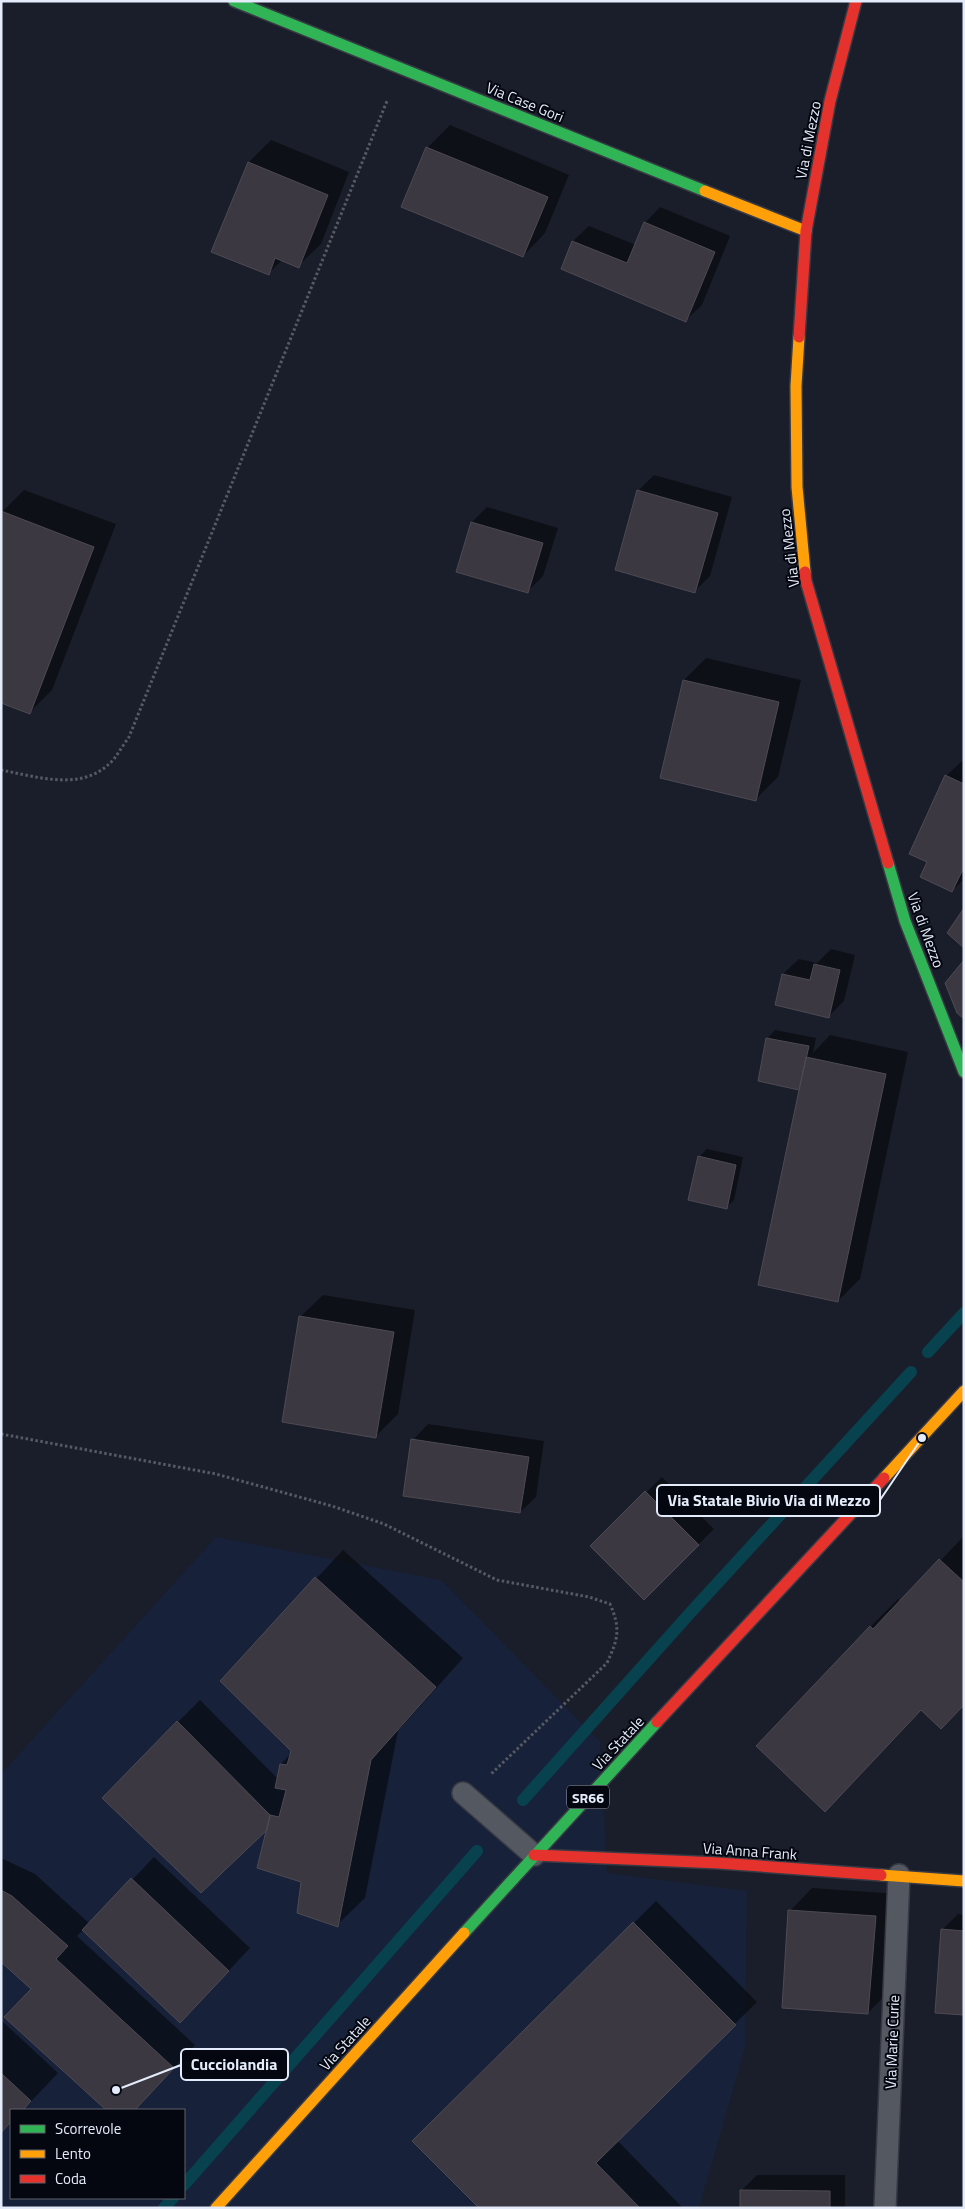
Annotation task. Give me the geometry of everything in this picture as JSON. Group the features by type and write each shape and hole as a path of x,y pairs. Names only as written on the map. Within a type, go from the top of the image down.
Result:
{"street":[{"name":"Via Case Gori","path":"234,1 806,231"},
{"name":"Via di Mezzo","path":"856,1 830,101 806,231 796,386 797,487 806,581 905,921 964,1072"},
{"name":"Via Statale","path":"216,2208 534,1855 964,1391"},
{"name":"Via Anna Frank","path":"534,1855 719,1863 898,1875 964,1882"}],"lane":[{"path":"466,1796 534,1855"},
{"name":"Via Marie Curie","path":"885,2208 898,1875"}],"path":[{"path":"1,770 62,781 87,778 112,760 130,737 401,68"},
{"path":"1,1434 216,1474 332,1506 384,1524 497,1580 589,1597 610,1604 618,1622 616,1642 607,1663 466,1796"}],"shaded area":[{"path":"216,1537 441,1580 600,1742 607,1873 747,1891 745,2047 699,2208 1,2208 1,1774"}],"building":[{"path":"426,147 548,197 523,257 401,207"},
{"path":"248,162 328,195 299,268 275,258 269,275 211,252"},
{"path":"644,222 715,252 686,322 561,269 572,241 627,263"},
{"path":"637,490 718,513 695,593 615,570"},
{"path":"1,511 94,547 30,714 1,703"},
{"path":"471,522 543,543 528,593 456,572"},
{"path":"683,680 779,702 756,801 660,778"},
{"path":"945,775 964,784 964,867 952,892 920,877 927,862 909,854"},
{"path":"964,908 964,948 947,933"},
{"path":"964,960 964,1019 957,1013 945,983"},
{"path":"814,964 840,970 829,1018 775,1005 782,974 810,980"},
{"path":"766,1038 809,1046 799,1090 758,1081"},
{"path":"806,1057 886,1074 838,1302 758,1285"},
{"path":"698,1156 736,1165 727,1209 688,1200"},
{"path":"299,1316 394,1332 376,1438 282,1422"},
{"path":"411,1439 529,1457 520,1513 403,1496"},
{"path":"645,1491 699,1545 644,1600 590,1546"},
{"path":"939,1559 964,1582 964,1705 941,1729 921,1710 825,1812 756,1746 870,1626 873,1629"},
{"path":"315,1577 436,1687 371,1760 338,1927 297,1913 301,1882 257,1868 270,1815 279,1817 286,1790 275,1788 280,1764 287,1765 291,1751 220,1681"},
{"path":"177,1721 270,1815 267,1830 201,1893 102,1798"},
{"path":"131,1878 229,1971 180,2023 82,1930"},
{"path":"1,1890 12,1896 68,1946 56,1959 174,2068 136,2109 105,2109 4,2017 31,1989 1,1962"},
{"path":"788,1910 876,1916 868,2014 782,2008"},
{"path":"633,1922 736,2025 596,2163 640,2208 479,2208 412,2141"},
{"path":"941,1929 964,1931 964,2015 935,2013"},
{"path":"1,2073 31,2101 24,2109 10,2109 10,2123 1,2133"},
{"path":"740,2190 830,2191 830,2208 740,2208"}],"waterway":[{"path":"928,1352 964,1313"},
{"path":"523,1800 691,1612 911,1372"},
{"path":"185,2184 477,1851"},
{"path":"164,2208 172,2199"}],"traffic: fast":[{"path":"234,1 705,191"},
{"path":"888,863 905,921 964,1072"},
{"path":"464,1933 657,1722"}],"traffic: slow":[{"path":"705,191 806,231"},
{"path":"799,337 796,386 797,487 805,572"},
{"path":"884,1478 964,1391"},
{"path":"881,1875 964,1881"},
{"path":"216,2208 464,1933"}],"traffic: jam":[{"path":"799,337 806,231 830,101 856,1"},
{"path":"805,572 806,581 888,863"},
{"path":"657,1722 884,1478"},
{"path":"534,1855 719,1863 881,1875"}],"place":[{"name":"Via Statale Bivio Via di Mezzo","path":"922,1438"},
{"name":"Cucciolandia","path":"116,2090"}]}
